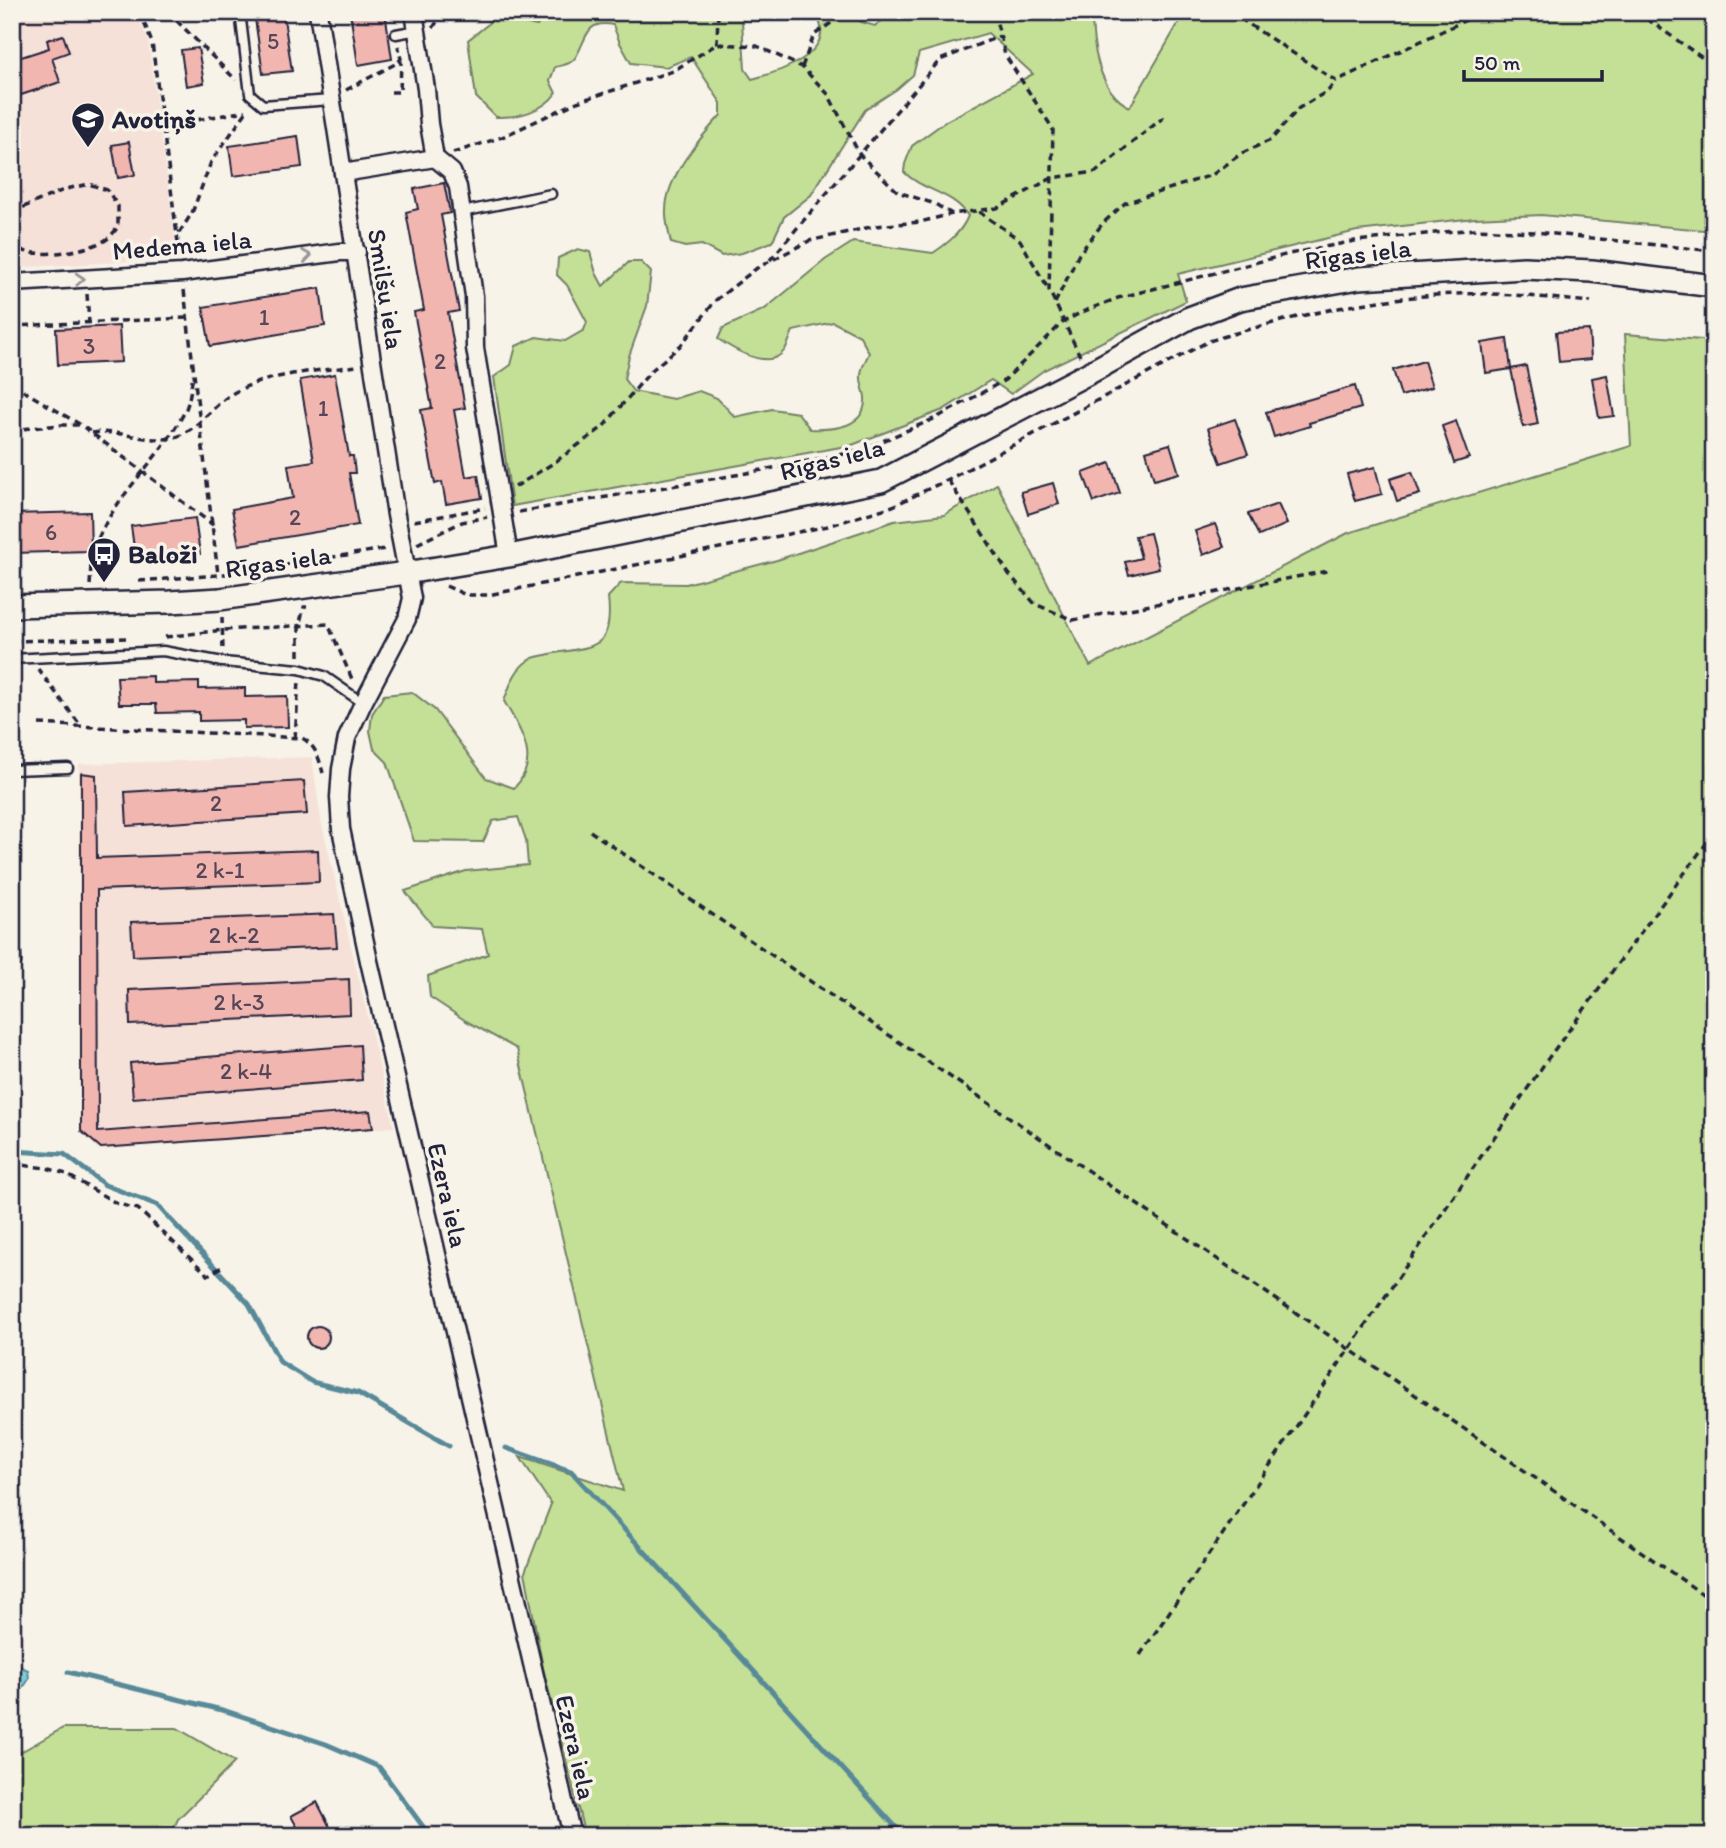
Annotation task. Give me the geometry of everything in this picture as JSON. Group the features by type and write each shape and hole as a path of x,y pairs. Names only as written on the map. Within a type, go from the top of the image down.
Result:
{"main road":[{"name":"Rīgas iela","path":"12,606 220,599 406,573 509,556 881,481 1189,318 1240,299 1359,278 1524,268 1592,271 1714,286"}],"street":[{"name":"Smilšu iela","path":"318,12 406,573"},
{"path":"414,12 435,158 452,172 458,187 474,296 475,348 509,556"},
{"path":"343,173 435,158"},
{"name":"Medema iela","path":"12,283 182,273 357,252"},
{"name":"Ezera iela","path":"406,573 412,598 407,620 347,738 339,797 341,829 369,961 572,1836"}],"lane":[{"path":"240,12 250,94 263,105 331,97"},
{"path":"396,34 418,30"},
{"path":"462,212 551,194"},
{"path":"12,659 163,651 223,662 299,669 324,676 363,703"},
{"path":"12,770 68,768"},
{"path":"12,878 16,962 12,962"}],"path":[{"path":"140,12 152,43 218,575"},
{"path":"168,12 250,94"},
{"path":"391,92 400,92 401,59 393,12"},
{"path":"717,44 718,12"},
{"path":"802,67 814,35 853,12"},
{"path":"994,12 1005,55 1053,129 1049,290"},
{"path":"1230,12 1336,80"},
{"path":"1055,303 1079,254 1103,223 1125,203 1212,175 1241,153 1272,140 1299,108 1328,91 1336,80 1468,19 1473,12"},
{"path":"1637,12 1714,66"},
{"path":"768,263 940,60 1000,36"},
{"path":"435,158 502,137 577,102 673,71 717,44 757,46 802,67 828,94 860,155 898,192 935,204 952,214"},
{"path":"331,97 401,59"},
{"path":"162,125 247,111 263,105"},
{"path":"177,234 192,213 211,162 247,111"},
{"path":"129,582 218,575 417,544 499,506 603,428 652,370 681,345 716,300 757,268 809,242 875,226 920,222 952,214 998,208 1052,178 1097,172 1164,117"},
{"path":"12,244 17,250 34,254 56,253 106,240 118,227 118,206 107,190 89,184 66,189 14,212"},
{"path":"978,211 1020,240 1049,290 1089,373"},
{"path":"398,524 499,506 747,474 859,451 936,418 1005,380 1063,322 1118,298 1219,271 1355,241 1475,229 1535,232 1714,251"},
{"path":"87,278 89,323"},
{"path":"12,326 187,318"},
{"path":"92,433 106,431 167,438 182,434 234,392 259,381 373,365"},
{"path":"80,585 90,585 92,554 116,504 186,409 194,369"},
{"path":"12,384 81,425 213,525"},
{"path":"12,430 81,425"},
{"path":"948,480 1009,574 1035,604 1073,620 1327,571"},
{"path":"165,636 328,624 356,687"},
{"path":"12,641 138,638"},
{"path":"30,659 81,726"},
{"path":"39,724 302,738 314,748 324,778"},
{"path":"590,831 1349,1349 1714,1602"},
{"path":"1140,1655 1547,1060 1714,833"},
{"path":"12,1164 47,1168 66,1174 118,1204 138,1209 208,1275 225,1265"},
{"path":"1274,1836 1280,1833 1308,1832 1315,1836"}],"shaded area":[{"name":"Avotiņš","path":"12,12 136,12 148,40 178,259 12,268"},
{"path":"312,757 321,820 394,1127 99,1150 80,1132 79,764"}],"green space":[{"path":"496,12 519,12 520,22 537,26 547,12 751,12 742,21 745,69 752,79 790,66 813,50 821,29 817,12 855,12 861,22 875,26 891,12 1092,12 1093,38 1104,79 1119,100 1130,107 1185,12 1714,12 1714,231 1541,215 1475,218 1357,231 1178,274 1186,301 1044,370 1011,394 991,380 943,410 852,445 512,506 494,377 511,365 516,346 536,337 565,341 584,330 587,322 567,285 557,275 558,258 578,249 590,252 603,286 629,262 641,262 651,272 647,306 629,356 624,379 633,391 673,399 699,391 717,398 735,417 772,409 798,413 810,429 847,425 855,421 864,407 861,372 869,353 860,336 833,322 793,331 785,349 777,357 760,359 718,339 723,328 765,309 825,260 853,242 933,253 949,241 962,228 968,216 955,202 920,184 904,172 912,146 946,121 1033,74 988,33 919,53 913,75 865,110 811,195 784,217 772,242 742,253 722,256 702,245 685,247 671,243 667,222 668,197 678,172 694,146 721,115 721,103 691,57 666,67 631,63 613,25 597,25 591,28 573,60 555,67 550,81 556,93 551,99 529,112 496,117 476,97 468,40 487,25"},
{"path":"1625,334 1714,341 1714,1836 585,1836 543,1668 525,1572 551,1504 520,1457 623,1491 517,1049 466,1021 430,997 428,976 488,954 482,929 433,926 405,891 466,871 528,865 526,840 518,817 493,821 483,842 414,841 387,762 374,749 370,731 372,714 384,695 412,692 435,710 486,778 514,788 522,777 527,756 522,734 504,701 513,678 531,659 589,647 604,637 608,628 608,597 621,583 686,584 777,560 894,521 944,515 997,484 1090,666 1348,533 1631,446"},
{"path":"63,1728 177,1728 235,1762 178,1819 170,1836 12,1836 12,1757"}],"water":[{"path":"17,1665 28,1670 29,1679 12,1694 12,1667"}],"building":[{"path":"254,12 283,12 292,71 263,74"},
{"path":"350,12 385,12 392,59 358,65"},
{"path":"63,35 69,52 52,58 60,82 12,98 12,60 49,48 47,40"},
{"path":"198,48 204,83 186,86 181,50"},
{"path":"298,136 302,167 233,176 229,146"},
{"path":"129,142 135,175 118,178 112,145"},
{"path":"444,183 450,213 441,215 459,311 448,313 465,408 454,410 466,477 478,475 482,498 446,504 442,482 435,484 421,410 432,408 414,312 424,310 406,212 418,209 414,189"},
{"path":"320,288 325,326 210,346 203,307"},
{"path":"119,326 121,362 58,365 56,329"},
{"path":"1589,330 1591,359 1559,362 1556,332"},
{"path":"1507,339 1511,369 1486,373 1482,343"},
{"path":"1424,361 1432,387 1401,396 1393,370"},
{"path":"1526,366 1538,424 1523,427 1511,369"},
{"path":"335,374 349,456 353,456 355,473 349,473 358,525 239,545 232,509 293,498 288,465 314,461 300,380"},
{"path":"1607,375 1614,416 1599,418 1592,378"},
{"path":"1355,386 1361,408 1309,423 1310,426 1274,437 1266,412"},
{"path":"1235,419 1248,454 1221,463 1208,428"},
{"path":"1456,421 1469,458 1454,463 1442,426"},
{"path":"1170,444 1179,473 1154,480 1146,451"},
{"path":"1110,463 1120,493 1094,502 1083,473"},
{"path":"1375,467 1382,494 1355,501 1347,474"},
{"path":"1412,472 1420,494 1397,501 1390,479"},
{"path":"1053,483 1059,504 1028,514 1021,492"},
{"path":"1278,504 1287,524 1259,536 1248,514"},
{"path":"90,512 91,551 12,553 12,514"},
{"path":"195,518 200,554 136,562 131,526"},
{"path":"1215,524 1224,547 1203,555 1195,531"},
{"path":"1150,533 1159,568 1129,575 1125,562 1141,558 1135,536"},
{"path":"153,676 153,683 199,682 199,689 245,688 245,697 287,696 288,727 244,728 244,720 199,721 199,712 157,713 156,704 119,704 117,677"},
{"path":"81,773 96,775 97,858 318,850 319,882 97,890 98,1132 370,1111 373,1128 101,1148 81,1131"},
{"path":"304,781 307,814 127,826 125,792"},
{"path":"334,914 337,947 133,956 131,922"},
{"path":"349,979 350,1014 130,1025 129,990"},
{"path":"360,1045 362,1080 133,1098 130,1063"},
{"path":"318,1326 326,1329 329,1337 326,1345 318,1348 310,1345 307,1337 310,1329"},
{"path":"317,1802 332,1831 324,1836 302,1836 291,1816"}],"waterway":[{"path":"12,1151 64,1154 105,1185 157,1205 249,1304 280,1362 312,1382 358,1393 449,1446"},
{"path":"506,1448 571,1471 904,1836"},
{"path":"68,1672 226,1711 326,1744 379,1767 430,1836"}],"place":[{"name":"Avotiņš","path":"88,149"},
{"name":"Baloži","path":"104,584"}]}
